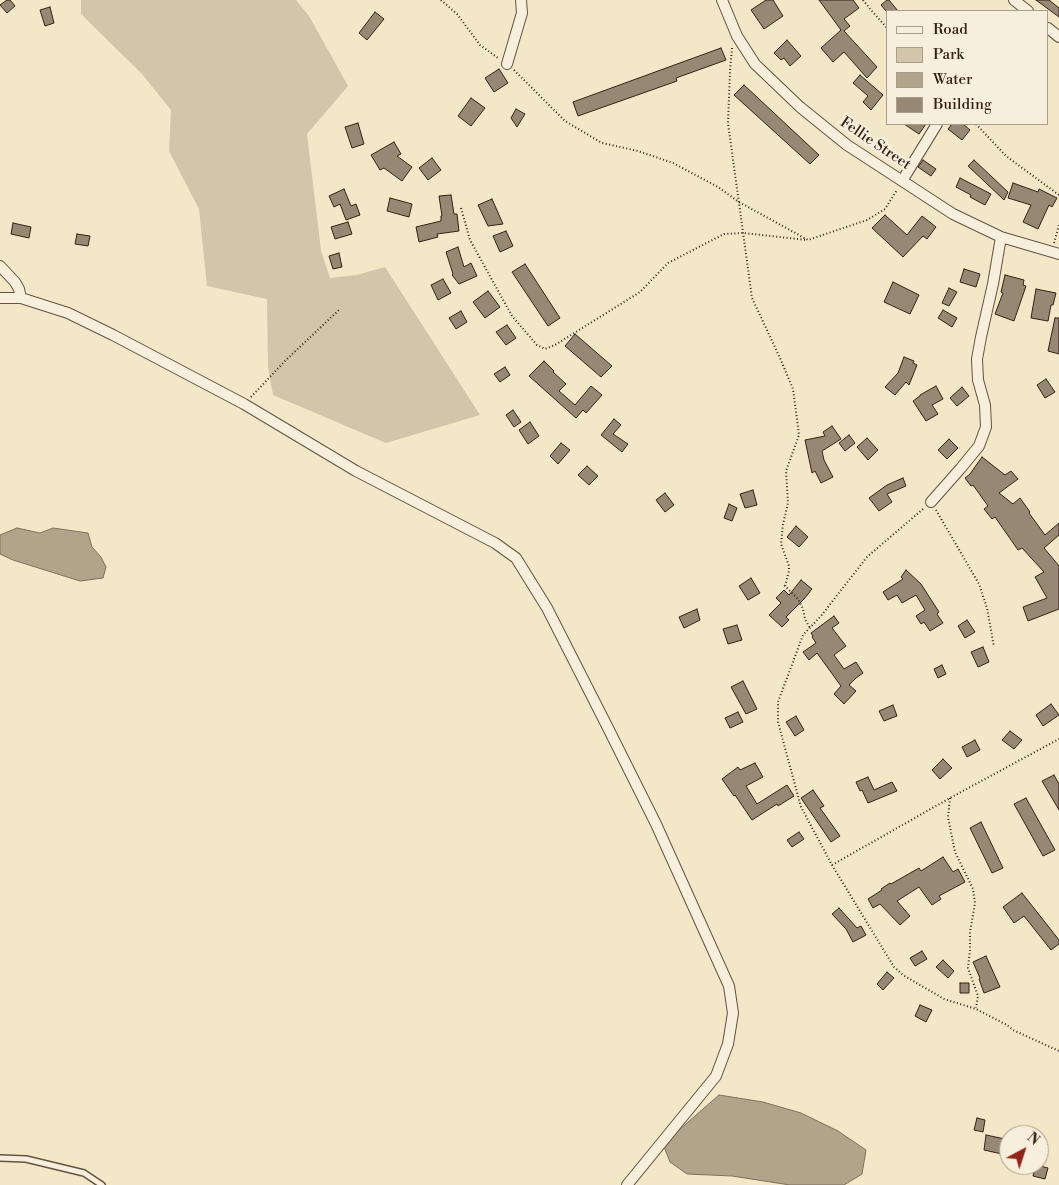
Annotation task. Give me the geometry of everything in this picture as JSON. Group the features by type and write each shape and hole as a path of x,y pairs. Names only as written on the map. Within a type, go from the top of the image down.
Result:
{"street":[{"path":"507,64 522,13 521,0"},
{"name":"Fellie Street","path":"722,0 737,36 755,64 800,108 847,145 952,214 1001,237 1055,253"},
{"path":"1049,29 1059,37"},
{"path":"902,181 936,125"},
{"path":"931,502 979,446 986,427 985,405 978,380 977,359 1001,237"},
{"path":"0,266 15,282 21,298"},
{"path":"0,298 21,298 68,313 113,335 244,404 356,471 495,543 516,558 547,608 612,735 656,824 729,986 733,1013 728,1044 716,1076 629,1182 641,1185"}],"lane":[{"path":"0,1158 26,1159 84,1173 102,1185"}],"path":[{"path":"440,0 457,14 480,45 507,64 565,120 602,143 638,151 673,163 808,240"},
{"path":"863,0 886,26"},
{"path":"737,36 733,43 730,71 728,123 752,298 793,389 799,435 786,471 788,504 781,544 789,566 785,586 798,599 810,628"},
{"path":"977,125 1006,156 1059,195"},
{"path":"460,208 470,240 512,316 537,345 545,349 640,292 668,263 724,234 743,233 808,240 867,220 885,209 902,181"},
{"path":"1055,253 1059,225"},
{"path":"244,404 340,309"},
{"path":"994,647 987,608 979,584 931,502 867,557 803,635 778,702 778,722 800,807 832,865 894,967 903,976 944,999 976,1009 1013,1030 1059,1051"},
{"path":"832,865 1059,739"},
{"path":"950,798 948,817 954,852 973,889 975,903 970,932 968,968 978,996 976,1009"}],"green space":[{"path":"81,0 296,0 309,16 348,86 307,134 321,251 330,278 357,275 385,267 480,415 386,443 273,395 268,367 267,299 207,286 199,209 169,151 171,110 142,74 81,14"}],"water":[{"path":"17,528 40,533 53,528 88,533 92,547 101,557 106,567 103,578 80,581 13,560 0,554 0,535"},
{"path":"719,1095 763,1102 801,1113 838,1131 866,1150 862,1174 844,1185 790,1185 732,1176 687,1174 670,1162 663,1144"}],"building":[{"path":"10,0 15,6 7,13 0,5"},
{"path":"766,0 773,0 783,16 764,29 751,10"},
{"path":"819,0 853,0 859,8 844,19 850,26 844,31 877,67 867,78 844,52 833,62 821,48 841,30"},
{"path":"889,0 897,10 886,11 881,5"},
{"path":"1036,0 1049,0 1059,8 1059,17"},
{"path":"50,7 54,23 45,26 40,10"},
{"path":"375,12 384,19 367,40 359,33"},
{"path":"787,40 801,56 790,66 784,58 781,60 774,53"},
{"path":"721,48 726,60 676,78 677,81 578,116 573,102"},
{"path":"499,69 508,83 494,92 485,78"},
{"path":"860,75 883,95 871,110 863,102 868,96 853,83"},
{"path":"744,85 819,155 810,164 734,95"},
{"path":"471,98 485,108 471,126 458,116"},
{"path":"516,109 525,114 517,127 511,118"},
{"path":"358,123 364,144 352,148 345,127"},
{"path":"906,125 925,125 919,134"},
{"path":"951,125 964,125 970,130 962,140 948,129"},
{"path":"394,142 401,154 397,156 412,167 402,181 384,168 380,170 371,155"},
{"path":"432,158 441,170 428,180 419,168"},
{"path":"923,160 936,169 931,176 918,167"},
{"path":"974,160 1008,192 1004,200 968,166"},
{"path":"960,178 991,194 985,205 956,187"},
{"path":"1013,183 1038,192 1039,189 1057,198 1052,207 1049,205 1038,229 1023,222 1031,205 1008,198"},
{"path":"344,189 351,206 356,204 360,215 346,220 340,204 334,207 329,196"},
{"path":"451,195 454,214 457,214 459,231 437,234 438,237 419,242 416,227 441,221 439,196"},
{"path":"390,198 412,204 409,217 387,211"},
{"path":"492,199 503,224 488,226 478,205"},
{"path":"885,215 907,235 922,216 936,227 927,239 923,236 903,257 872,228"},
{"path":"348,222 352,234 335,239 331,227"},
{"path":"13,223 31,227 29,238 11,234"},
{"path":"506,231 513,246 500,252 493,236"},
{"path":"77,234 90,236 88,246 75,244"},
{"path":"458,247 464,267 471,263 477,276 459,284 452,275 446,252"},
{"path":"339,253 342,267 333,269 329,256"},
{"path":"525,264 560,318 548,326 512,272"},
{"path":"964,269 980,274 976,287 960,282"},
{"path":"1005,275 1024,280 1023,285 1026,286 1014,321 995,314 1003,293 1001,292"},
{"path":"443,279 451,293 438,300 431,285"},
{"path":"893,282 919,295 910,314 884,302"},
{"path":"949,288 957,292 949,306 942,303"},
{"path":"1036,289 1056,293 1053,305 1051,305 1048,321 1031,318"},
{"path":"488,291 500,307 485,318 473,302"},
{"path":"943,310 957,318 952,327 938,318"},
{"path":"461,311 467,322 456,329 449,318"},
{"path":"1055,318 1059,318 1059,354 1048,351"},
{"path":"507,325 516,338 506,345 496,332"},
{"path":"575,334 612,366 601,377 565,346"},
{"path":"904,357 914,361 913,363 917,365 909,385 906,382 895,395 885,387 898,373"},
{"path":"544,361 566,384 559,391 575,405 591,386 602,395 586,413 583,410 576,418 529,376"},
{"path":"505,367 510,375 500,382 494,374"},
{"path":"1046,379 1055,392 1045,398 1037,385"},
{"path":"936,386 943,399 932,405 938,414 926,421 913,401"},
{"path":"962,387 969,396 957,406 950,398"},
{"path":"513,410 521,422 514,427 506,415"},
{"path":"614,419 621,425 613,434 628,444 622,452 601,435"},
{"path":"530,422 539,436 528,444 519,430"},
{"path":"832,426 841,439 822,451 824,460 833,477 821,483 815,471 812,473 805,440 825,436 823,432"},
{"path":"849,435 855,443 845,451 839,443"},
{"path":"867,438 878,450 868,460 857,447"},
{"path":"949,439 958,448 947,459 938,450"},
{"path":"561,443 570,450 558,464 550,456"},
{"path":"982,457 1005,475 1011,471 1018,479 999,493 1013,504 1020,498 1045,535 1059,523 1059,535 1044,548 1059,566 1059,609 1028,621 1023,607 1047,598 1035,577 1044,572 1022,548 1018,550 995,517 992,519 984,509 988,506 973,485 971,486 965,478"},
{"path":"587,466 598,476 589,485 578,475"},
{"path":"903,478 906,486 887,494 892,502 879,511 869,498 887,485"},
{"path":"753,490 757,505 745,508 740,494"},
{"path":"665,493 674,505 665,512 656,500"},
{"path":"729,504 737,508 732,521 724,518"},
{"path":"796,526 808,537 799,547 787,537"},
{"path":"906,570 921,584 939,612 937,614 943,623 930,631 924,622 921,624 916,616 925,610 916,595 902,603 897,595 888,600 883,592 903,579 901,577"},
{"path":"751,578 760,593 748,600 739,586"},
{"path":"801,580 812,589 786,617 789,620 782,627 769,615 781,603 776,598 784,590 789,595"},
{"path":"697,609 700,620 684,628 679,617"},
{"path":"834,616 839,623 832,628 846,646 834,655 844,669 856,662 863,673 849,685 856,691 844,704 834,694 841,686 817,653 809,660 803,652 816,643 811,633"},
{"path":"967,620 975,632 965,638 958,626"},
{"path":"737,625 742,640 728,644 723,629"},
{"path":"983,647 989,662 978,667 971,652"},
{"path":"942,665 946,674 938,678 934,669"},
{"path":"743,681 757,709 746,714 731,687"},
{"path":"1051,704 1059,715 1043,726 1036,715"},
{"path":"893,705 897,716 884,721 879,711"},
{"path":"738,712 743,722 730,728 725,718"},
{"path":"796,716 804,730 795,736 786,722"},
{"path":"1010,731 1022,740 1014,749 1002,740"},
{"path":"975,740 980,750 967,757 962,747"},
{"path":"943,759 952,768 940,779 932,770"},
{"path":"755,763 763,777 746,786 757,804 787,785 794,796 752,820 722,779 738,767 740,770"},
{"path":"1054,775 1059,784 1059,810 1042,781"},
{"path":"868,777 874,790 892,782 897,791 868,803 856,782"},
{"path":"813,790 824,806 820,808 840,836 831,842 801,798"},
{"path":"1026,798 1055,850 1043,856 1014,804"},
{"path":"981,822 1003,868 992,873 970,828"},
{"path":"799,832 804,839 792,847 787,840"},
{"path":"943,857 953,872 958,869 965,882 939,896 941,899 932,905 919,887 897,901 910,916 900,925 880,904 873,908 868,899 881,889 919,868 921,871"},
{"path":"1022,893 1059,940 1059,944 1051,950 1024,916 1014,923 1003,907"},
{"path":"839,908 857,928 861,926 866,935 853,942 846,929 832,914"},
{"path":"922,951 927,959 915,966 910,958"},
{"path":"986,956 1000,987 984,993 973,962"},
{"path":"943,960 954,971 948,978 936,967"},
{"path":"887,972 894,978 883,990 877,984"},
{"path":"960,983 969,983 969,993 960,993"},
{"path":"920,1005 932,1010 926,1022 915,1016"},
{"path":"977,1118 985,1120 983,1132 974,1130"},
{"path":"986,1135 999,1138 999,1153 984,1150"},
{"path":"1033,1175 1046,1175 1045,1179"}]}
